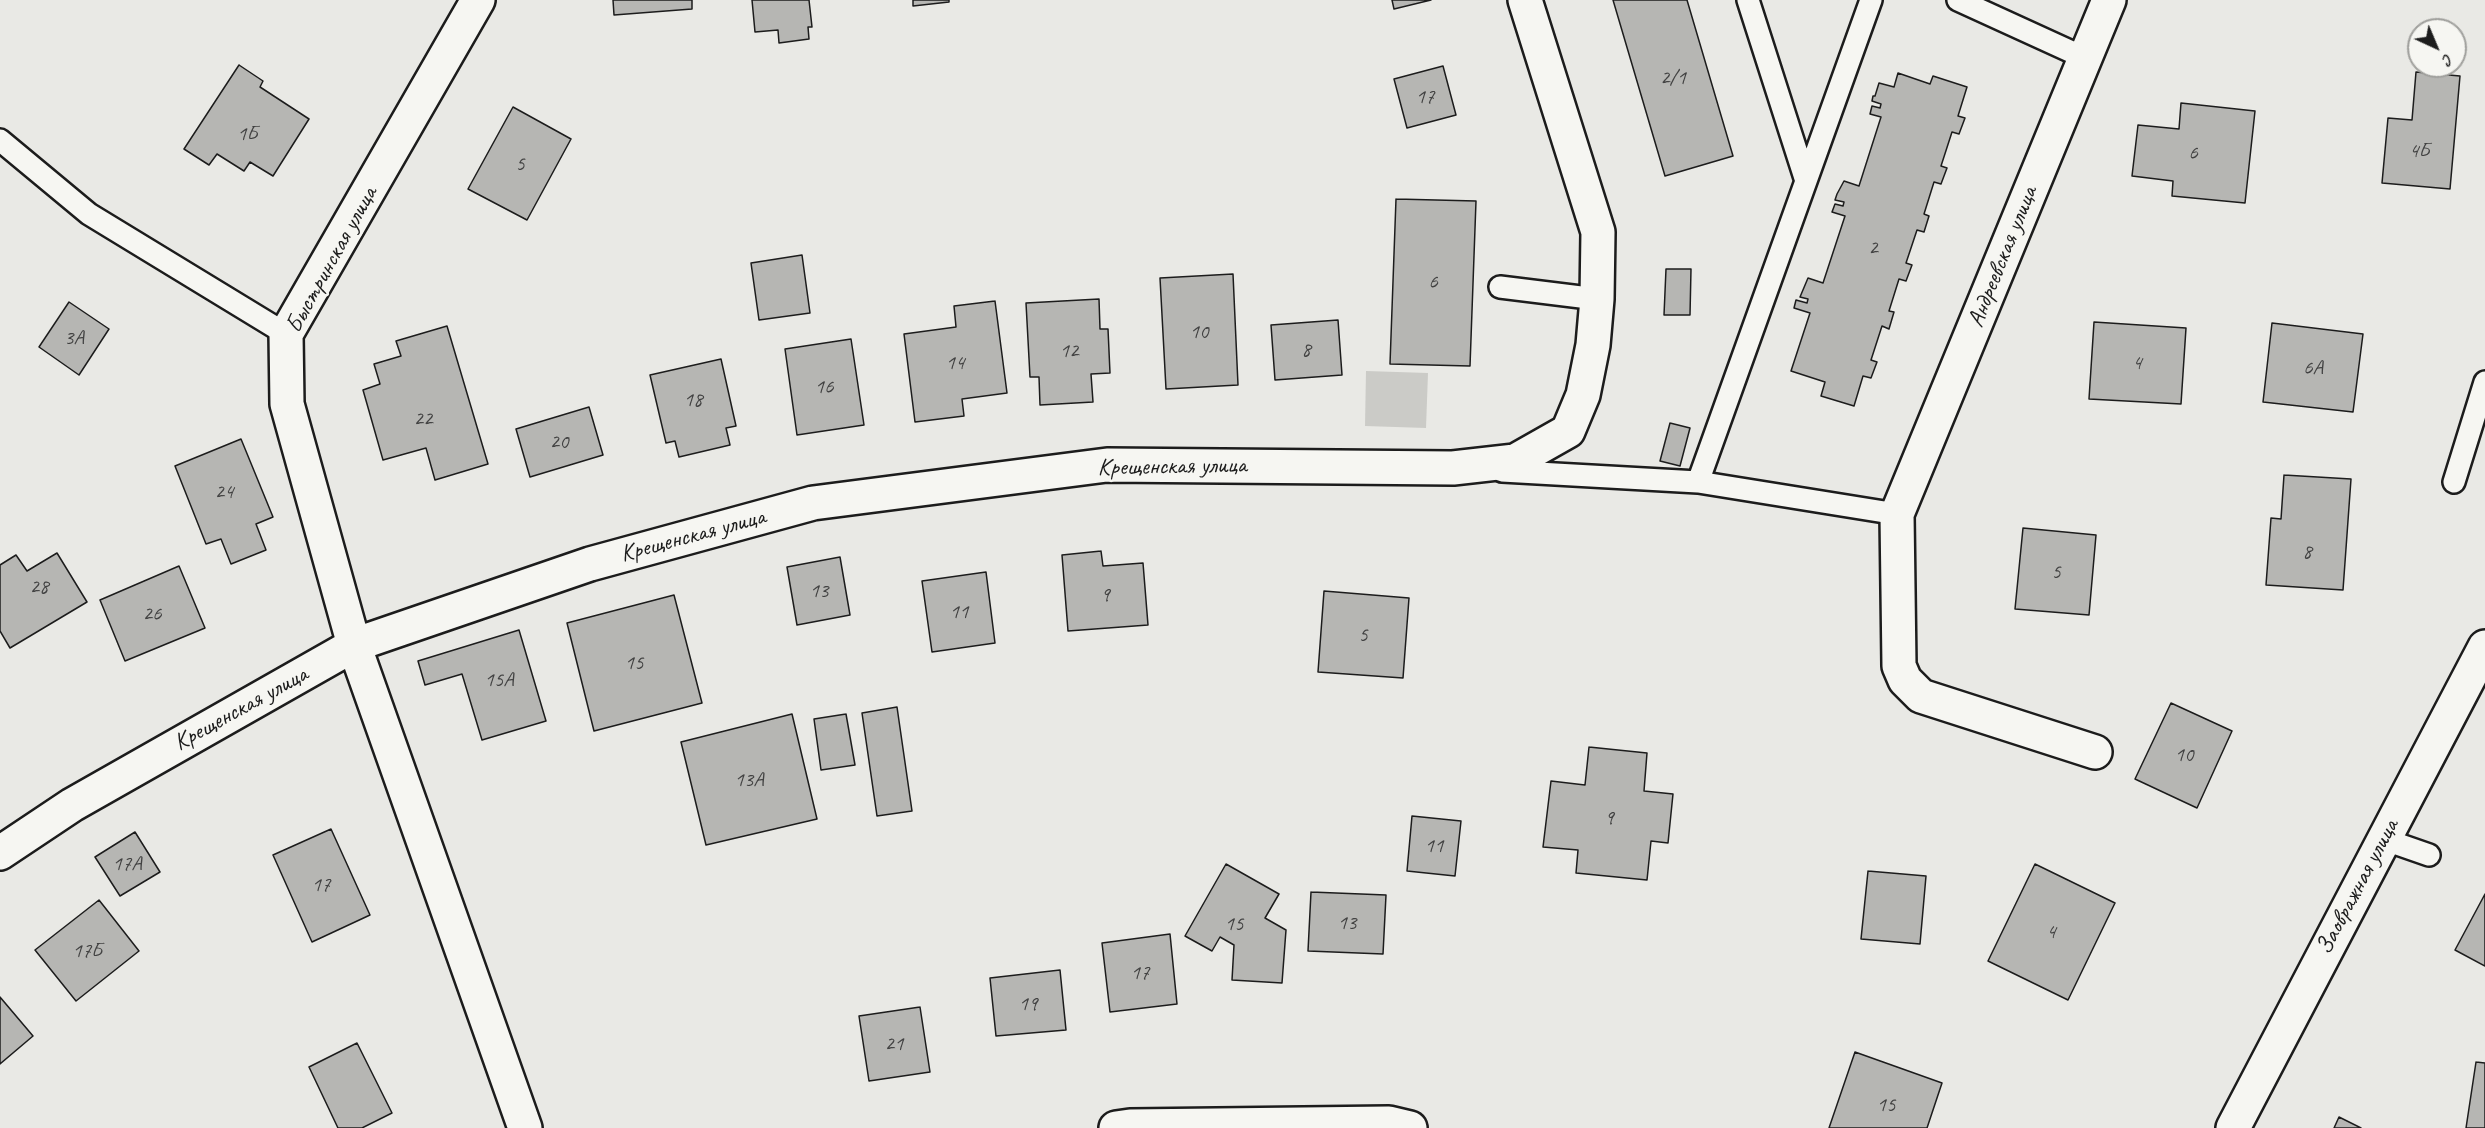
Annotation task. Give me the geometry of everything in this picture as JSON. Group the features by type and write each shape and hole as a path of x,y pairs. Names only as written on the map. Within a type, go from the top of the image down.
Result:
{"street":[{"name":"Быстринская улица","path":"478,0 286,334 287,404 354,645 525,1128"},
{"name":"Крещенская улица","path":"0,853 72,805 354,645 590,564 813,503 1107,465 1453,468 1515,461 1568,431 1583,395 1593,345 1597,299 1598,232 1525,0"},
{"name":"Андреевская улица","path":"1898,514 2109,0"},
{"path":"1898,514 1899,666 1905,680 1922,696 2095,752"},
{"name":"Заовражная улица","path":"2233,1128 2485,647"},
{"path":"1116,1128 1377,1123 1410,1128"}],"lane":[{"path":"1748,0 1805,178"},
{"path":"1698,482 1805,178 1871,0"},
{"path":"1958,0 2085,58"},
{"path":"0,140 89,214 200,284 286,334"},
{"path":"1500,287 1597,299"},
{"path":"2454,482 2485,382"},
{"path":"1453,468 1698,482 1898,514"},
{"path":"2384,839 2429,855"}],"shaded area":[{"path":"1366,371 1428,373 1426,428 1365,426"}],"building":[{"path":"613,0 692,0 692,9 614,15"},
{"path":"752,0 809,0 812,27 808,27 809,39 779,43 778,30 755,32"},
{"path":"913,0 949,0 949,2 913,6"},
{"path":"1392,0 1431,0 1394,9"},
{"path":"1613,0 1687,0 1733,156 1665,176"},
{"path":"239,65 263,81 260,87 309,119 273,176 250,162 244,171 217,154 209,165 184,149"},
{"path":"1443,66 1456,115 1407,128 1394,79"},
{"path":"1898,73 1930,84 1933,76 1967,87 1958,116 1965,118 1959,134 1952,132 1941,166 1947,168 1941,184 1934,182 1924,214 1929,216 1924,232 1917,230 1906,263 1912,265 1906,281 1899,279 1889,311 1894,312 1889,329 1882,326 1871,360 1877,362 1871,378 1863,376 1854,406 1821,396 1825,382 1791,371 1810,313 1794,308 1796,300 1807,303 1808,299 1800,297 1808,278 1823,283 1845,216 1832,212 1835,204 1843,206 1844,202 1835,200 1837,194 1844,181 1859,186 1881,117 1870,114 1872,106 1880,108 1881,104 1872,101 1873,96 1875,96 1879,83 1894,87"},
{"path":"2416,78 2460,78 2450,189 2382,183 2388,118 2412,120"},
{"path":"2181,103 2255,111 2245,203 2172,196 2173,181 2132,176 2138,125 2179,129"},
{"path":"513,107 571,139 527,220 468,189"},
{"path":"1396,199 1476,201 1470,366 1390,364"},
{"path":"802,255 810,313 759,320 751,263"},
{"path":"1666,269 1691,269 1690,315 1664,315"},
{"path":"1233,274 1238,385 1166,389 1160,278"},
{"path":"1099,299 1100,329 1108,329 1110,373 1091,374 1093,402 1040,405 1039,377 1030,377 1026,303"},
{"path":"995,301 1007,393 962,399 964,416 915,422 904,334 956,327 954,306"},
{"path":"69,302 109,329 79,375 39,347"},
{"path":"1338,320 1342,375 1275,380 1271,325"},
{"path":"2094,322 2186,328 2181,404 2089,399"},
{"path":"2272,323 2363,334 2353,412 2263,402"},
{"path":"447,326 488,464 435,480 426,448 383,460 363,390 380,384 374,364 401,356 396,341"},
{"path":"851,339 864,425 797,435 785,349"},
{"path":"721,359 736,426 726,428 730,445 679,457 675,441 666,443 650,375"},
{"path":"589,407 603,455 530,477 516,429"},
{"path":"1670,423 1690,428 1680,466 1660,461"},
{"path":"241,439 273,517 256,524 266,550 231,564 221,539 206,544 175,466"},
{"path":"2284,475 2351,479 2343,590 2266,585 2271,518 2281,519"},
{"path":"2023,528 2096,535 2089,615 2015,609"},
{"path":"1101,551 1103,566 1143,563 1148,625 1068,631 1062,555"},
{"path":"57,553 87,602 10,648 0,631 0,565 16,555 27,571"},
{"path":"840,557 850,615 797,625 787,567"},
{"path":"179,566 205,628 125,661 100,600"},
{"path":"986,572 995,643 932,652 922,581"},
{"path":"1324,591 1409,598 1403,678 1318,672"},
{"path":"674,595 702,703 594,731 567,623"},
{"path":"519,630 546,721 482,740 462,674 425,685 418,661"},
{"path":"2171,703 2232,731 2197,808 2135,779"},
{"path":"897,707 912,811 877,816 862,713"},
{"path":"792,714 817,819 706,845 681,742"},
{"path":"846,714 855,765 821,770 814,719"},
{"path":"1589,747 1647,753 1644,791 1673,794 1668,843 1651,841 1647,880 1576,873 1578,850 1543,847 1551,781 1585,785"},
{"path":"1412,816 1461,821 1455,876 1407,871"},
{"path":"331,829 370,915 312,942 273,855"},
{"path":"135,832 160,872 120,896 95,857"},
{"path":"1226,864 1279,894 1265,918 1286,930 1282,983 1232,980 1234,945 1220,937 1212,951 1185,936"},
{"path":"2035,864 2115,903 2068,1000 1988,961"},
{"path":"1868,871 1926,876 1920,944 1861,939"},
{"path":"1311,892 1386,895 1383,954 1308,951"},
{"path":"2485,894 2485,966 2455,950"},
{"path":"99,900 139,951 76,1001 35,950"},
{"path":"1170,934 1177,1004 1110,1012 1102,943"},
{"path":"1060,970 1066,1030 996,1036 990,978"},
{"path":"0,997 33,1036 0,1064"},
{"path":"920,1007 930,1072 869,1081 859,1016"},
{"path":"357,1043 392,1113 362,1128 338,1128 309,1067"},
{"path":"1855,1052 1942,1083 1927,1128 1829,1128"},
{"path":"2476,1062 2485,1063 2485,1128 2466,1128"},
{"path":"2339,1117 2361,1128 2334,1128"}]}
